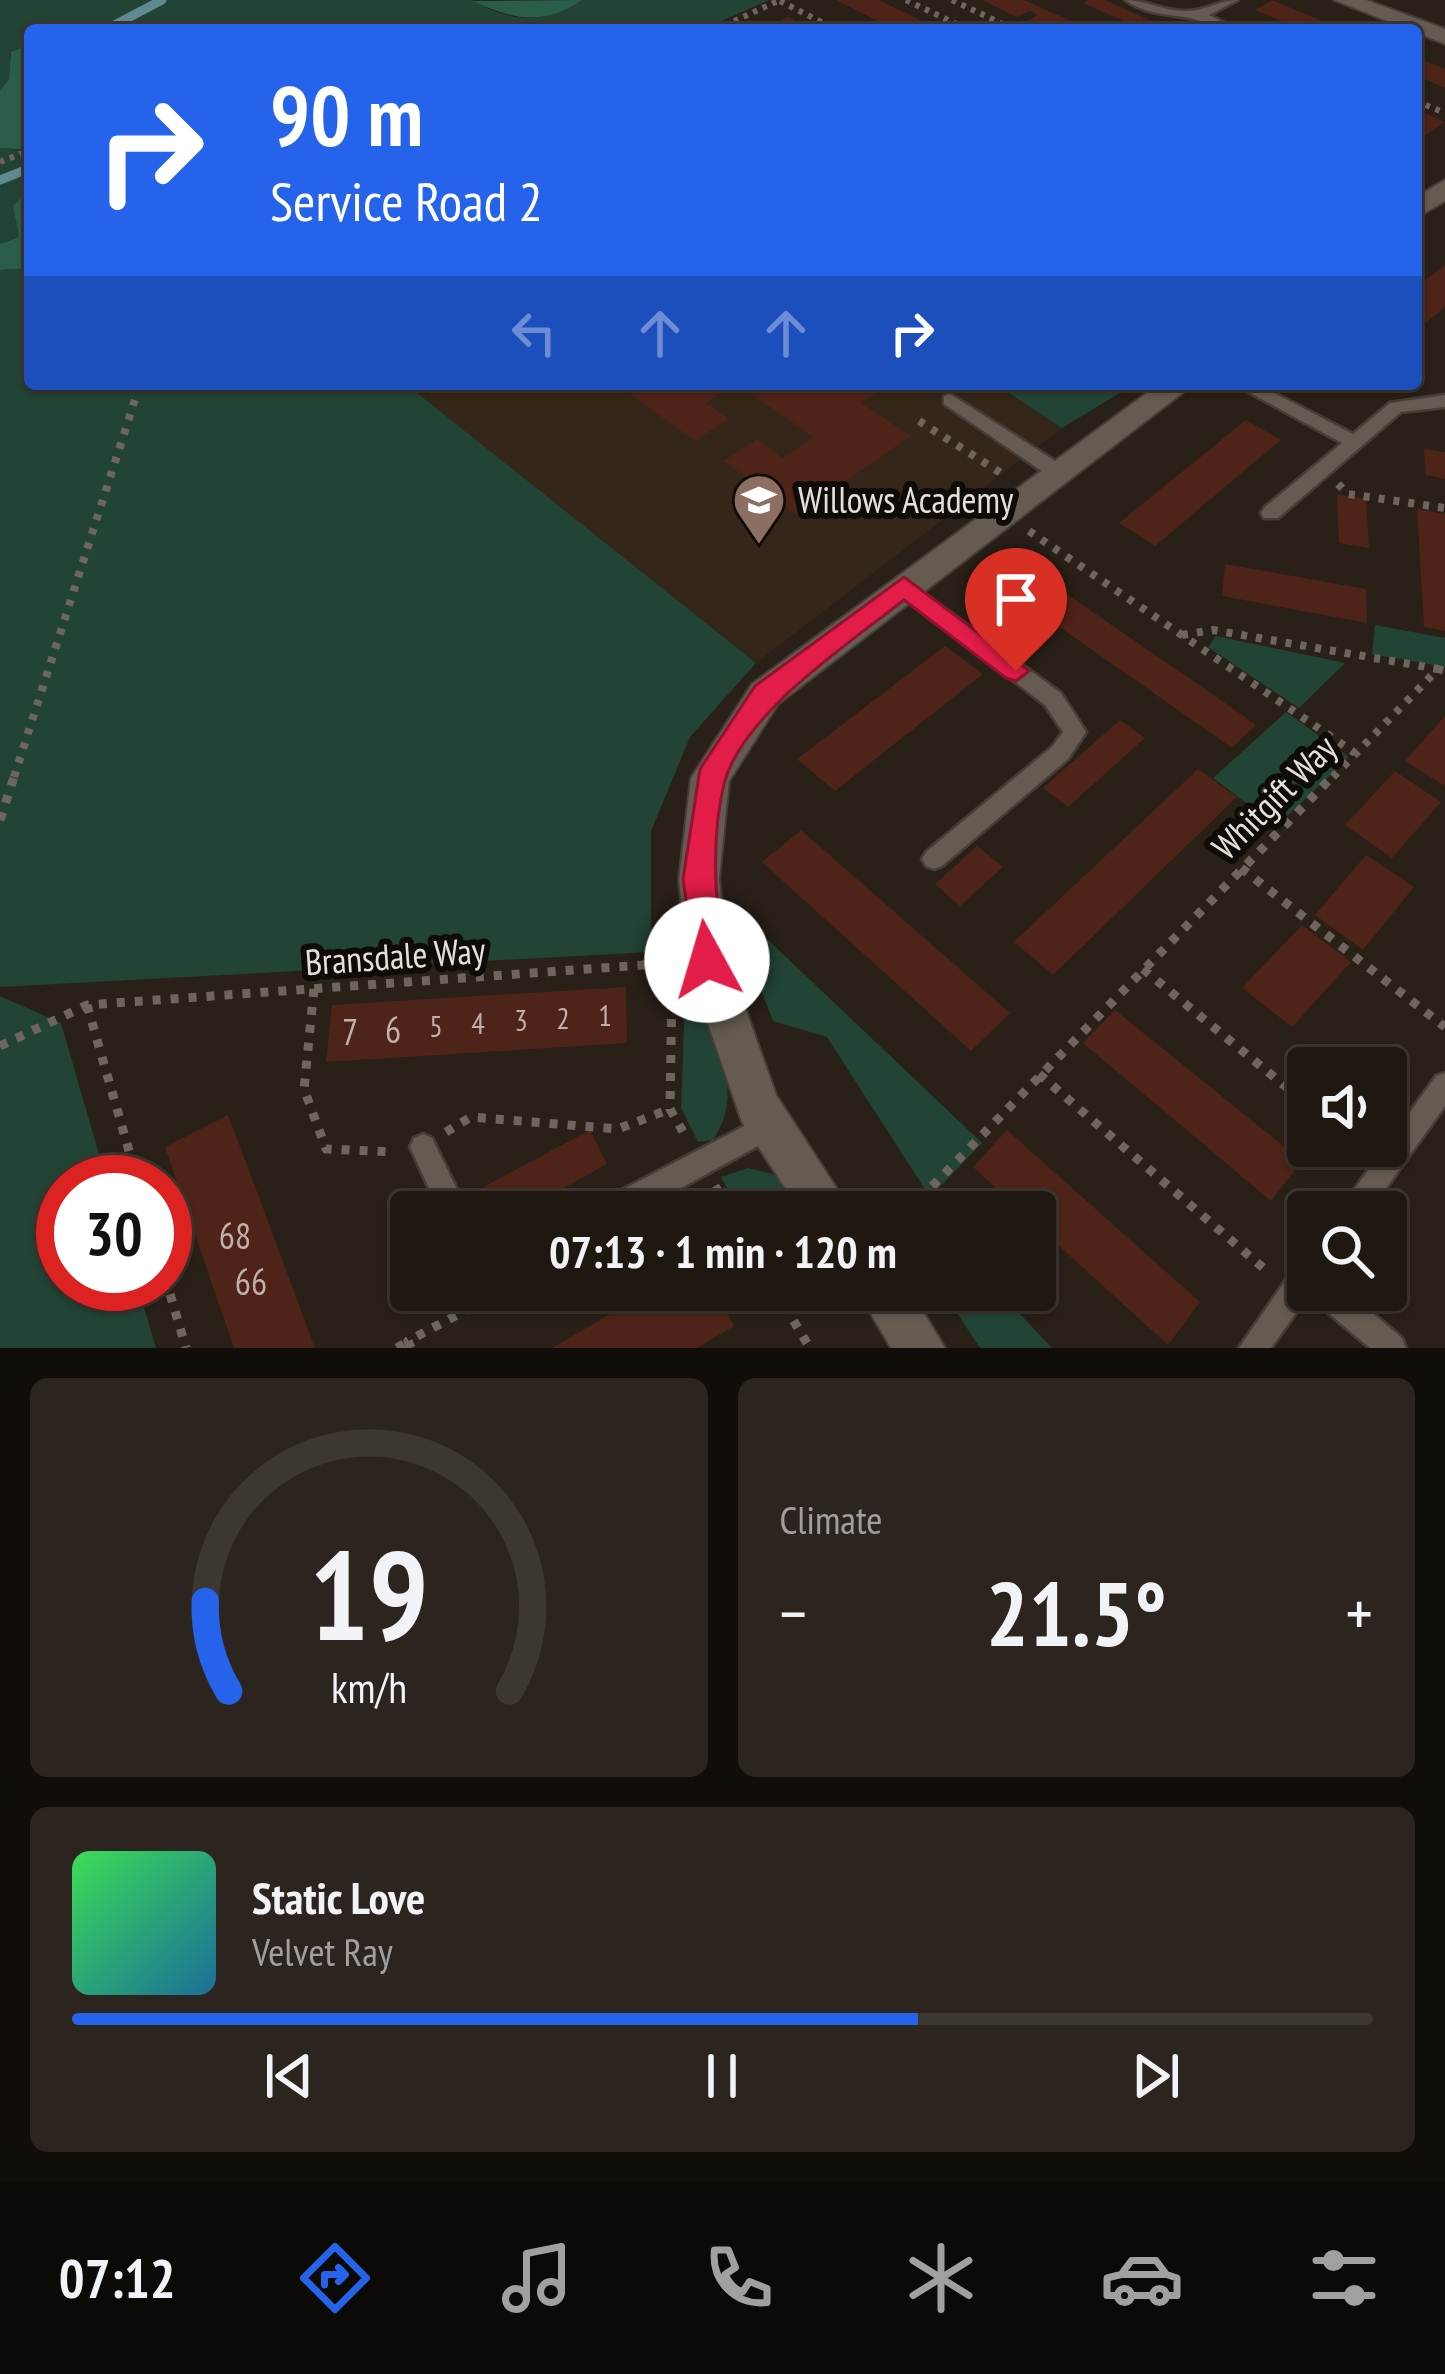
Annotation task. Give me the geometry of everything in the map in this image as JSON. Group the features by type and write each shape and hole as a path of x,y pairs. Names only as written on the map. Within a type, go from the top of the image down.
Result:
{"street":[{"path":"1345,0 1410,24"},
{"path":"816,1191 758,1107 689,962 710,778 765,694 1043,481 1171,390"},
{"path":"895,1311 920,1348"}],"lane":[{"path":"1132,0 1164,14 1202,17 1218,24"},
{"path":"1202,17 1232,0"},
{"path":"1254,390 1354,442"},
{"path":"950,400 1043,481"},
{"path":"1271,512 1396,407 1445,400"},
{"path":"904,586 1053,699 1075,732 1060,753 934,859"},
{"path":"1367,1191 1445,1084"},
{"path":"648,1191 773,1124"},
{"path":"423,1147 444,1191"},
{"path":"1253,1348 1287,1306"},
{"path":"1344,1311 1392,1348"}],"path":[{"path":"728,24 779,0 825,24"},
{"path":"906,0 956,24"},
{"path":"921,7 936,0"},
{"path":"952,0 1002,24"},
{"path":"0,820 138,390"},
{"path":"919,421 1043,481"},
{"path":"1325,470 1348,494 1445,508"},
{"path":"1002,513 1355,753"},
{"path":"1180,635 1213,630 1442,670"},
{"name":"Whitgift Way","path":"927,1191 1241,868 1442,670"},
{"path":"1241,868 1445,1027"},
{"path":"689,962 670,1109 718,1191"},
{"name":"Bransdale Way","path":"87,1005 689,962"},
{"path":"1143,969 1287,1088"},
{"path":"314,988 304,1089 326,1150 376,1154 423,1147 471,1117 618,1129 670,1109"},
{"path":"0,1046 87,1005 130,1155"},
{"path":"1039,1074 1287,1266"},
{"path":"175,1311 186,1348"},
{"path":"405,1346 466,1311"},
{"path":"787,1311 809,1348"}],"shaded area":[{"name":"Willows Academy","path":"414,390 1004,390 1062,428 756,663"}],"green space":[{"path":"0,0 472,0 500,13 527,18 554,14 582,0 769,0 715,24 24,24 24,47 11,52 9,79 0,90"},
{"path":"582,0 541,17 501,12 472,1"},
{"path":"24,47 24,150 0,148 0,90 9,79 11,52"},
{"path":"0,148 24,150 24,195 13,206 19,237 0,244"},
{"path":"24,195 24,268 0,270 0,244 19,237 13,206"},
{"path":"24,268 24,390 414,390 756,663 690,737 651,831 651,952 0,987 0,270"},
{"path":"1004,390 1125,390 1062,428"},
{"path":"1375,625 1445,638 1445,667 1372,654"},
{"path":"1216,636 1345,663 1299,708 1208,647"},
{"path":"1286,712 1349,757 1277,826 1213,778"},
{"path":"746,919 982,1143 936,1191 926,1191 827,1037 773,1021 749,959"},
{"path":"686,975 726,1078 724,1119 713,1140 698,1142 681,1108"},
{"path":"0,996 61,1023 99,1155 36,1155 36,1311 145,1311 156,1348 0,1348"},
{"path":"748,1168 789,1178 796,1191 729,1191 721,1177"},
{"path":"956,1311 1017,1311 1052,1348 980,1348"}],"building":[{"path":"836,0 879,0 929,24 884,24"},
{"path":"982,0 1024,0 1078,24 1033,24 1026,21 1038,15 1030,11 1017,17"},
{"path":"1105,0 1150,20 1130,24 1083,3"},
{"path":"1272,0 1330,24 1289,24 1255,10"},
{"path":"788,17 802,24 773,24"},
{"path":"1422,59 1445,69 1445,88 1422,78"},
{"path":"1422,112 1445,122 1422,138"},
{"path":"1445,265 1445,307 1423,325 1422,325 1422,282"},
{"path":"624,390 726,390 706,403 729,419 695,441"},
{"path":"745,390 881,390 861,403 911,436 797,515 724,461 757,439 783,458 814,437"},
{"path":"1246,420 1281,440 1155,546 1119,523"},
{"path":"1424,449 1445,452 1445,479 1426,475"},
{"path":"1337,494 1366,499 1369,548 1339,543"},
{"path":"1417,509 1445,514 1445,631 1424,627"},
{"path":"1225,564 1366,589 1367,623 1222,596"},
{"path":"1039,575 1256,725 1232,748 1014,595"},
{"path":"945,646 983,674 835,791 797,759"},
{"path":"1445,716 1445,786 1405,761"},
{"path":"1120,720 1145,738 1068,807 1043,788"},
{"path":"1198,769 1237,797 1053,975 1014,942"},
{"path":"1395,771 1441,802 1392,858 1345,825"},
{"path":"801,830 1010,1013 971,1051 762,862"},
{"path":"977,846 1003,867 960,906 935,884"},
{"path":"1366,855 1414,887 1363,950 1315,915"},
{"path":"1302,925 1351,962 1292,1027 1242,988"},
{"path":"626,987 627,1043 326,1062 332,1005"},
{"path":"1115,1010 1287,1149 1287,1167 1297,1167 1271,1201 1083,1043"},
{"path":"228,1115 315,1348 234,1348 192,1226 192,1155 168,1155 165,1147"},
{"path":"590,1130 607,1164 558,1191 487,1191 485,1186"},
{"path":"1007,1130 1200,1302 1168,1345 1056,1243 1056,1191 999,1191 973,1167"},
{"path":"615,1311 726,1311 734,1326 697,1348 552,1348"}],"waterway":[{"path":"116,24 162,0"},
{"path":"0,180 24,170"}],"place":[{"name":"Willows Academy","path":"759,546"}],"route":[{"path":"707,960 699,879 710,778 765,694 904,586 1016,671"}]}
